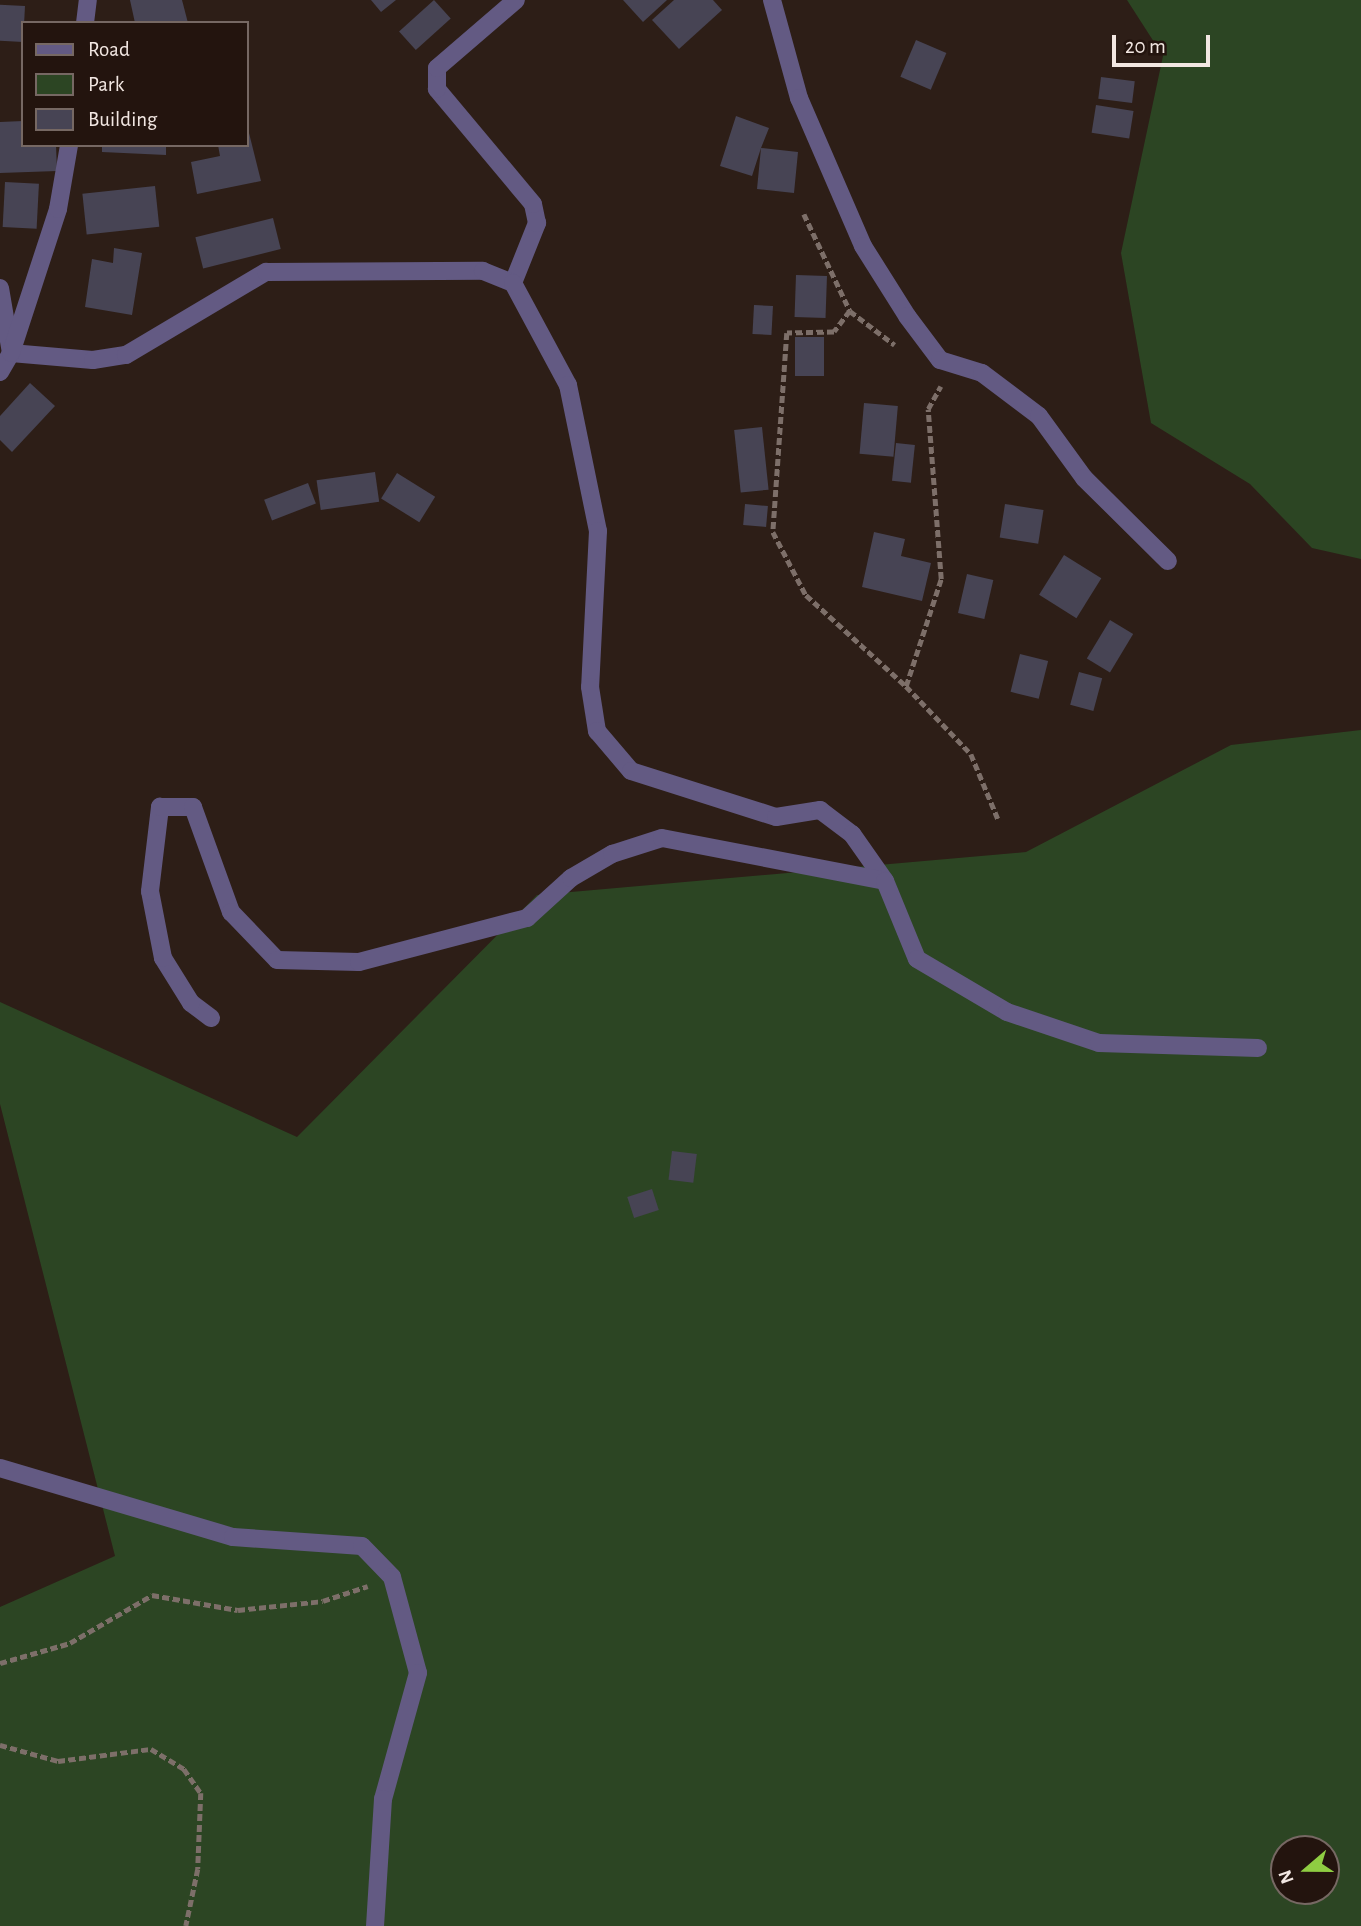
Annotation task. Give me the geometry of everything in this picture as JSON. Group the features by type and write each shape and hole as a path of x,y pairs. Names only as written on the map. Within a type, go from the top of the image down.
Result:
{"street":[{"path":"85,21 88,0"},
{"path":"513,283 537,223 533,204 437,89 437,68 516,0"},
{"path":"772,0 799,98 863,246 940,360 982,373 1039,416 1084,478 1167,561"},
{"path":"0,372 12,353 58,209 69,147"},
{"path":"12,353 93,360 126,355 266,272 483,271 513,283 568,385 598,531 590,687 597,731 631,771 776,817 820,810 852,834 884,881 917,959 1007,1012 1099,1043 1258,1048"},
{"path":"0,288 12,353"},
{"path":"211,1018 191,1003 163,958 150,891 160,807 193,807 231,912 277,960 359,962 527,918 592,866 612,854 662,838 884,881"},
{"path":"0,1468 233,1537 362,1546 392,1577 418,1673 383,1799 375,1926"}],"path":[{"path":"804,214 850,311 913,359 940,360"},
{"path":"850,311 834,332 787,333 773,532 806,595 906,686 971,754 998,820"},
{"path":"906,686 941,579 928,409 936,390 947,380 982,373"},
{"path":"0,1663 70,1643 152,1595 238,1610 323,1601 392,1577"},
{"path":"0,1745 58,1761 151,1749 184,1769 201,1793 198,1868 186,1926"}],"green space":[{"path":"1127,0 1361,0 1361,559 1312,548 1250,484 1151,423 1121,253 1163,56"},
{"path":"1361,730 1361,1926 0,1926 0,1607 115,1556 0,1104 0,1002 297,1137 537,895 1026,852 1231,745"}],"building":[{"path":"130,0 182,0 187,21 135,21"},
{"path":"371,0 396,0 381,12"},
{"path":"434,0 451,19 416,50 399,31"},
{"path":"623,0 667,0 643,22"},
{"path":"674,0 713,0 722,10 679,49 652,20"},
{"path":"0,5 25,6 24,21 21,21 21,42 0,41"},
{"path":"916,40 946,53 931,90 900,77"},
{"path":"1101,77 1135,81 1132,103 1098,99"},
{"path":"1096,105 1134,111 1129,139 1092,133"},
{"path":"736,116 769,128 752,176 720,166"},
{"path":"21,121 21,147 56,147 57,171 0,173 0,122"},
{"path":"248,129 261,181 197,194 191,162 220,156 218,147 248,147"},
{"path":"102,147 166,147 166,155 102,152"},
{"path":"761,148 798,152 794,193 757,189"},
{"path":"5,182 39,184 37,229 3,227"},
{"path":"155,186 159,227 87,234 82,194"},
{"path":"273,218 281,249 203,268 195,237"},
{"path":"114,248 142,253 132,315 85,307 92,259 113,263"},
{"path":"796,275 827,276 826,318 795,317"},
{"path":"754,305 773,306 771,335 752,334"},
{"path":"795,337 824,337 824,376 795,376"},
{"path":"30,383 55,406 12,452 0,440 0,416"},
{"path":"864,403 898,406 893,457 860,454"},
{"path":"762,427 769,490 741,493 734,430"},
{"path":"896,443 915,445 911,483 892,481"},
{"path":"375,472 379,502 321,510 317,480"},
{"path":"397,473 435,497 419,522 381,498"},
{"path":"308,483 316,504 272,520 264,500"},
{"path":"745,504 768,506 766,527 743,525"},
{"path":"1005,504 1044,510 1038,544 1000,538"},
{"path":"874,532 905,539 901,556 931,563 922,601 862,587"},
{"path":"1064,555 1101,578 1076,618 1039,595"},
{"path":"967,574 993,580 984,619 958,613"},
{"path":"1110,620 1133,634 1110,672 1087,659"},
{"path":"1020,654 1048,661 1039,699 1011,692"},
{"path":"1079,672 1102,678 1093,711 1070,705"},
{"path":"672,1151 697,1154 693,1183 668,1180"},
{"path":"652,1189 659,1210 634,1218 627,1197"}]}
